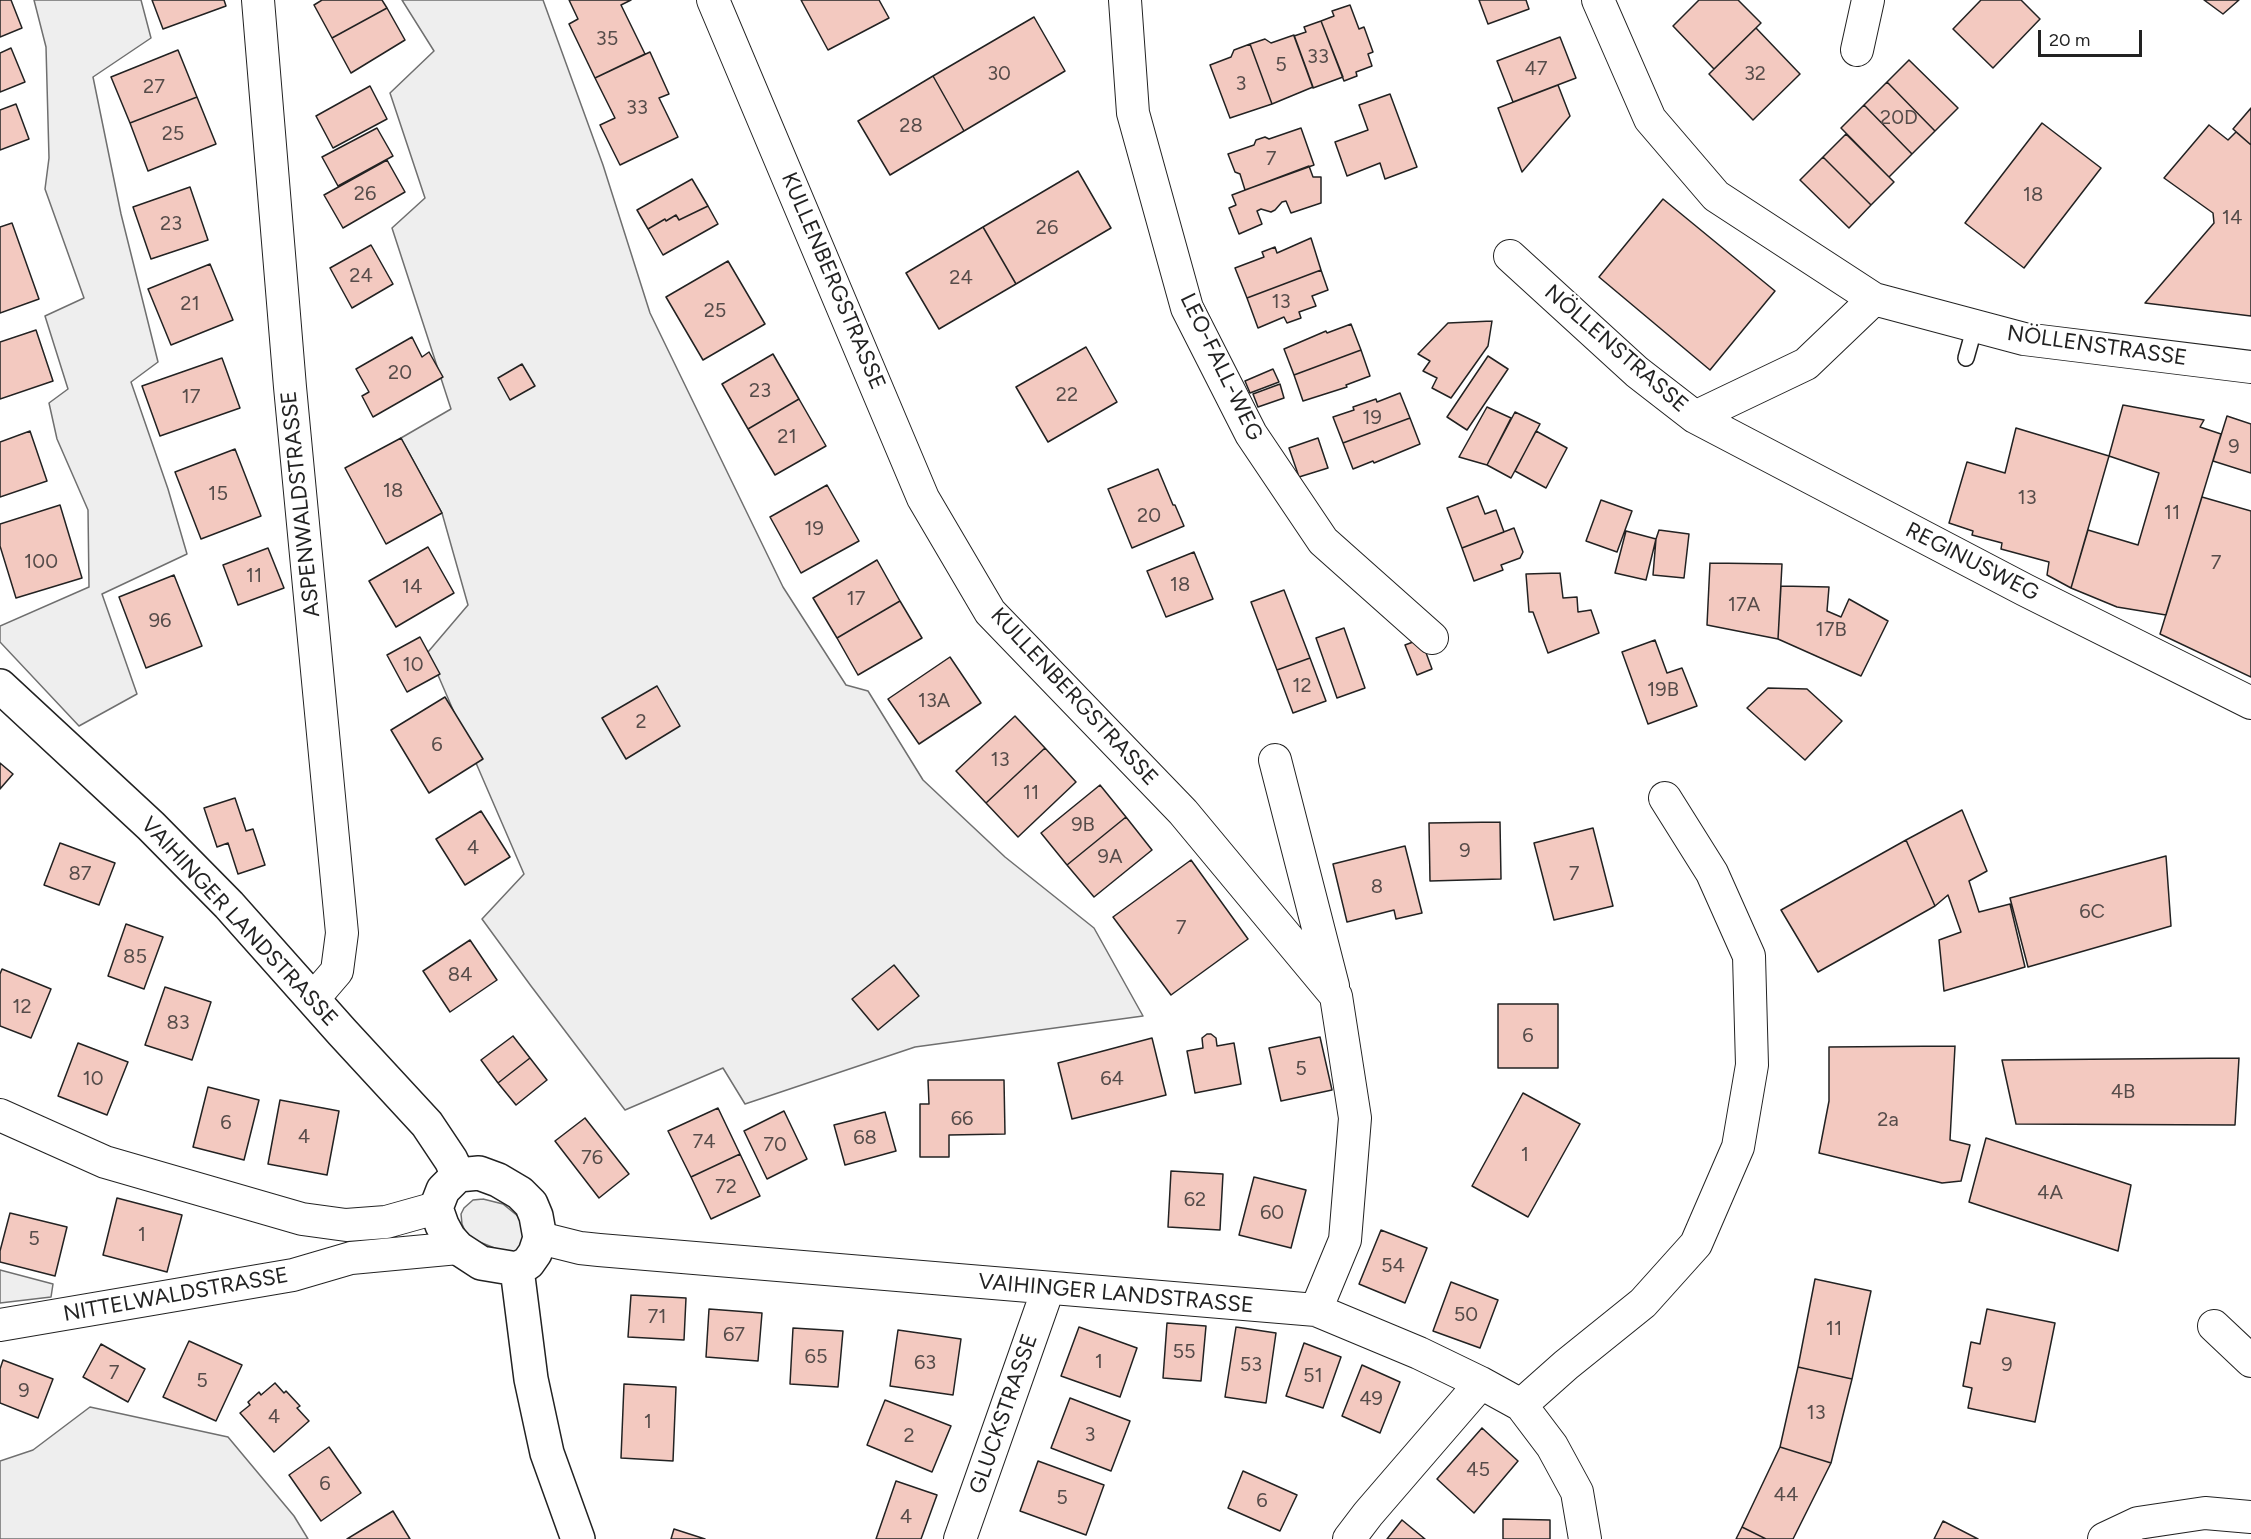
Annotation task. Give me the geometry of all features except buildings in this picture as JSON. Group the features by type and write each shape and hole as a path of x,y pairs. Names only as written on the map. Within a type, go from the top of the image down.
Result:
{"street":[{"name":"ASPENWALDSTRASSE","path":"258,0 290,387 342,933 337,971 313,999"},
{"name":"KULLENBERGSTRASSE","path":"713,0 923,498 990,612 1183,812 1336,996"},
{"name":"LEO-FALL-WEG","path":"1125,0 1133,113 1187,308 1251,434 1323,541 1432,638"},
{"name":"NÖLLENSTRASSE","path":"1598,0 1650,119 1716,196 1874,299 2024,339 2251,367"},
{"path":"1857,50 1868,0"},
{"name":"NÖLLENSTRASSE","path":"1510,256 1637,372 1695,417 1806,364 1874,299"},
{"name":"REGINUSWEG","path":"1695,417 2025,590 2251,703"},
{"name":"VAIHINGER LANDSTRASSE","path":"0,686 158,834 229,905 427,1124 452,1160 458,1175"},
{"path":"1275,760 1336,996 1355,1118 1345,1240 1316,1310"},
{"path":"1521,1405 1566,1365 1643,1303 1696,1244 1738,1147 1752,1065 1749,956 1712,873 1665,798"},
{"path":"0,1115 105,1162 302,1219 346,1226 386,1222 436,1208"},
{"path":"479,1173 498,1180 520,1193 531,1204 540,1238 535,1253 528,1263 517,1269 481,1263 458,1248 448,1238 436,1208 443,1190 458,1175 479,1173"},
{"path":"346,1226 351,1258"},
{"name":"VAIHINGER LANDSTRASSE","path":"540,1238 580,1248 1316,1310 1419,1353 1521,1405 1552,1446 1577,1492 1585,1539"},
{"name":"NITTELWALDSTRASSE","path":"0,1325 293,1275 351,1258 458,1248"},
{"path":"517,1269 531,1379 547,1453 578,1539"},
{"name":"GLUCKSTRASSE","path":"960,1539 1048,1289"},
{"path":"2214,1326 2251,1361"},
{"path":"1349,1539 1481,1383"},
{"path":"2104,1539 2138,1522 2205,1513 2251,1517"}],"lane":[{"path":"1966,358 1975,326"}],"shaded area":[{"path":"34,0 141,0 151,38 93,77 121,214 158,362 131,382 168,489 187,554 102,594 137,694 79,726 0,642 0,626 89,587 88,510 57,439 49,403 68,389 45,316 84,298 45,189 49,158 46,47"},
{"path":"402,0 543,0 603,165 650,313 783,587 846,685 868,691 923,780 1005,857 1094,928 1143,1016 915,1047 745,1104 723,1068 625,1110 482,919 524,874 428,652 468,605 442,513 401,438 451,409 392,228 425,198 390,93 434,51"},
{"path":"483,1199 503,1204 519,1217 523,1225 525,1243 514,1253 477,1241 466,1233 461,1214 464,1208 473,1200"},
{"path":"0,1270 53,1284 51,1297 0,1303"},
{"path":"90,1407 228,1437 294,1516 308,1539 0,1539 0,1461 33,1450"}]}
